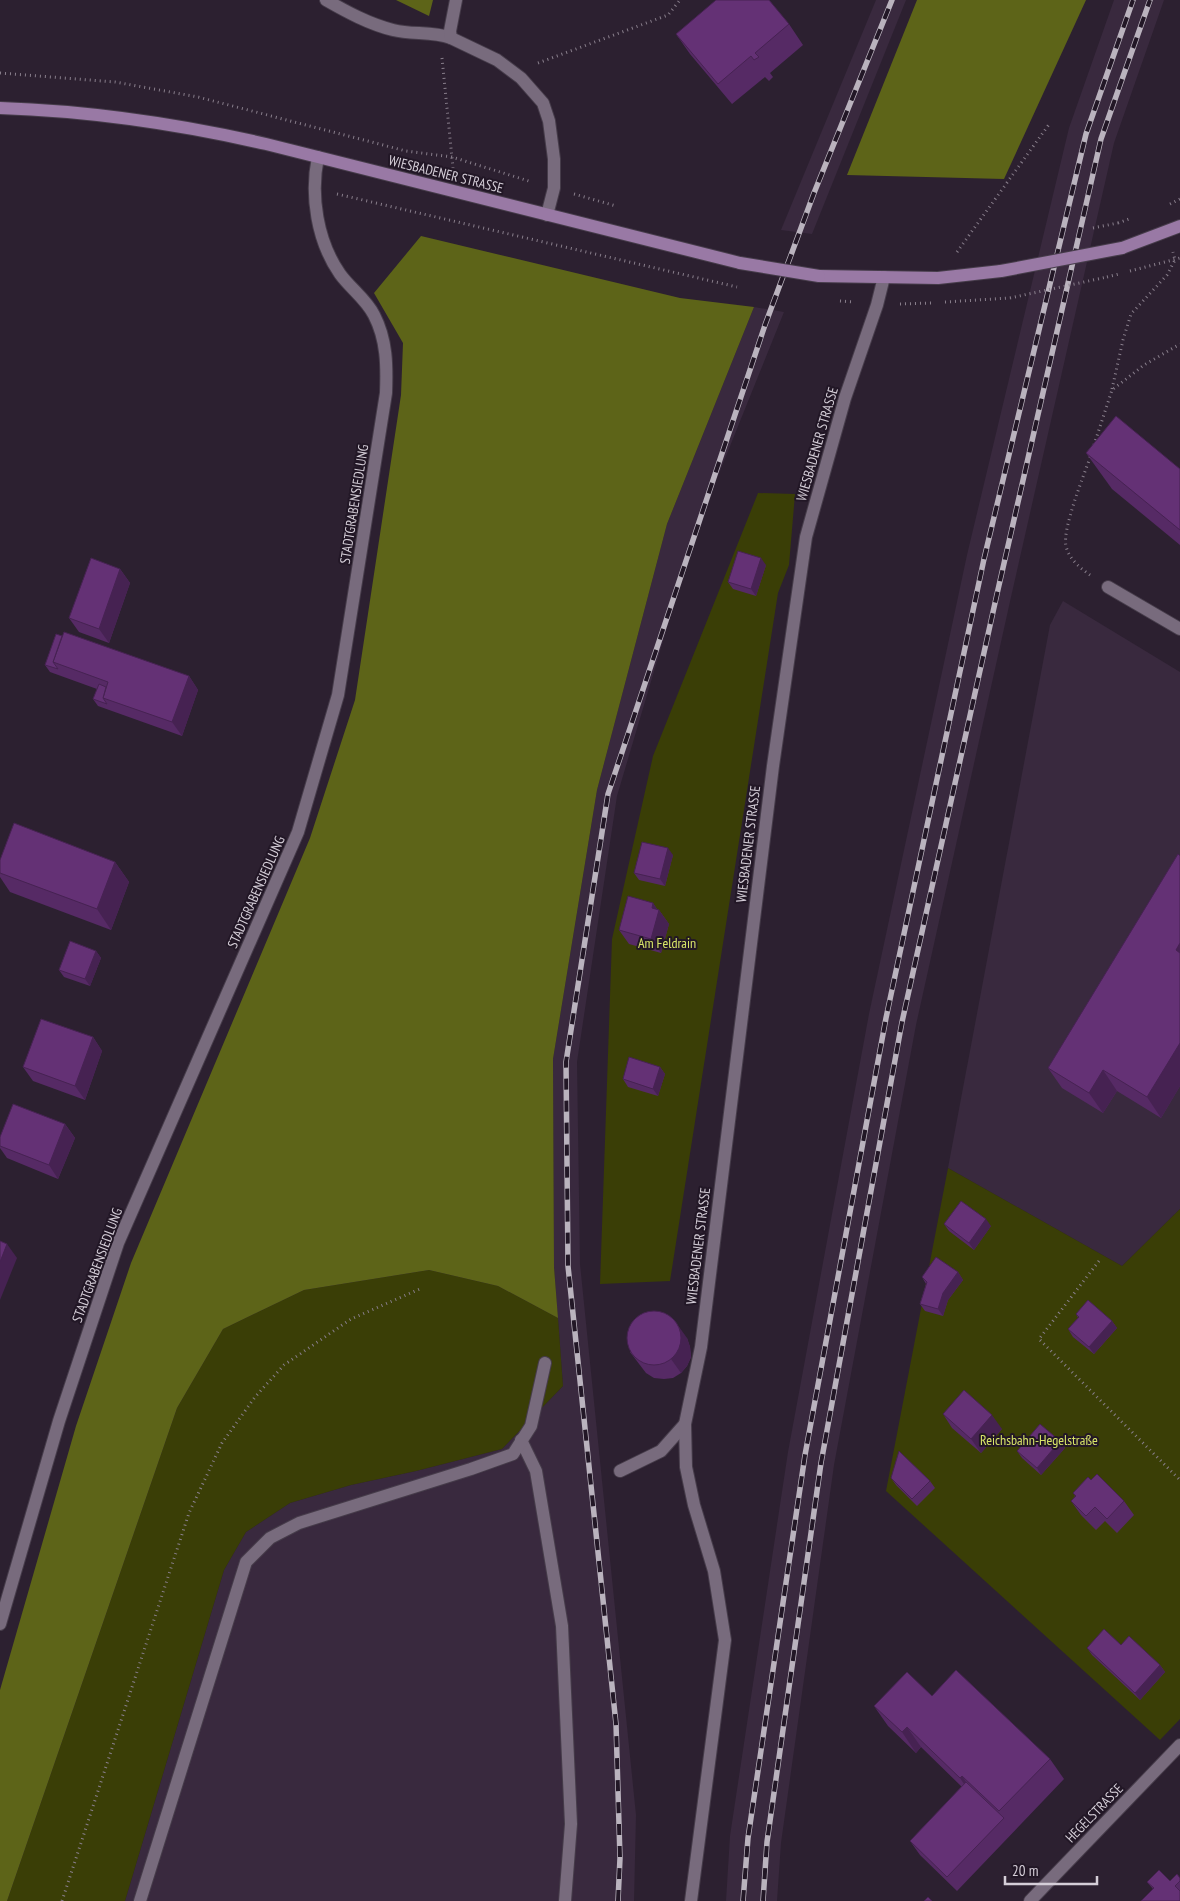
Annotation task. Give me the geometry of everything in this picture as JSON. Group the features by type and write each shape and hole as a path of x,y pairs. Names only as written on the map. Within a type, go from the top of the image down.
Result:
{"main road":[{"name":"WIESBADENER STRASSE","path":"0,108 150,122 208,131 740,263 819,276 938,278 1001,272 1122,248 1180,226"}],"street":[{"path":"326,0 365,21 394,31 445,36 497,60 521,78 542,103 549,121 554,159 554,188 547,215"},
{"path":"445,36 456,0"},
{"name":"STADTGRABENSIEDLUNG","path":"0,1624 59,1421 118,1243 298,832 338,695 386,393 387,362 383,338 374,314 340,274 319,226 314,189 314,173 318,157"},
{"name":"WIESBADENER STRASSE","path":"690,1901 725,1640 714,1571 694,1505 686,1468 685,1424 701,1347 772,766 806,537 844,398 877,305 884,278"},
{"path":"1108,586 1180,629"},
{"path":"140,1901 246,1562 270,1538 299,1523 513,1454 531,1426 545,1363"},
{"path":"620,1471 661,1450 685,1424"},
{"path":"522,1440 536,1471 562,1626 571,1824 565,1901"},
{"name":"HEGELSTRASSE","path":"1030,1901 1180,1745"}],"path":[{"path":"521,78 535,64 668,15 680,0"},
{"path":"445,36 452,157 456,192 448,220"},
{"path":"0,73 115,82 198,97 406,151 452,157 554,188"},
{"path":"957,252 1050,123"},
{"path":"314,189 732,287"},
{"path":"1129,271 1180,258"},
{"path":"1176,260 1180,262"},
{"path":"1005,299 1120,274"},
{"path":"1108,586 1073,561 1066,545 1067,528 1112,390 1123,340 1132,314 1167,275"},
{"path":"1112,390 1144,365 1180,344"},
{"path":"1100,1261 1039,1339 1180,1480"},
{"path":"62,1901 189,1513 222,1443 255,1397 284,1365 351,1319 422,1288"}],"shaded area":[{"path":"876,0 906,0 812,234 781,230"},
{"path":"1114,0 1164,0 1114,143 916,1025 834,1465 781,1843 777,1901 726,1901 730,1836 788,1452 869,1014 967,555 1069,128"},
{"path":"754,307 784,312 695,533 617,796 577,1062 580,1264 636,1815 634,1901 125,1901 224,1570 246,1532 290,1503 351,1485 502,1449 563,1386 554,1267 553,1059 597,790 667,524"},
{"path":"1063,601 1180,672 1180,1209 1122,1266 948,1168 1050,625"}],"green space":[{"path":"396,0 433,0 429,16"},
{"path":"917,0 1086,0 1004,179 847,175"},
{"path":"421,236 680,298 754,307 667,524 597,790 553,1059 554,1267 558,1318 498,1286 429,1270 304,1290 223,1329 177,1408 7,1901 0,1901 0,1690 76,1426 131,1263 310,838 355,700 401,395 403,343 374,293"},
{"name":"Am Feldrain","path":"758,493 795,494 789,565 778,593 670,1281 600,1284 612,939 653,756"},
{"name":"Reichsbahn-Hegelstraße","path":"948,1168 1122,1266 1180,1209 1180,1719 1160,1740 886,1491"},
{"path":"429,1270 498,1286 558,1318 563,1386 502,1449 351,1485 290,1503 246,1532 224,1570 125,1901 7,1901 177,1408 223,1329 304,1290"}],"building":[{"path":"716,0 769,0 789,24 755,53 759,57 754,60 751,56 718,84 676,34"},
{"path":"1116,416 1180,469 1180,530 1086,453"},
{"path":"738,551 761,558 751,589 728,582"},
{"path":"91,558 120,569 99,629 69,618"},
{"path":"64,632 189,676 172,722 103,698 108,682 53,662"},
{"path":"56,634 62,636 53,662 58,669 45,665"},
{"path":"99,684 106,687 103,698 107,704 93,699"},
{"path":"14,823 115,862 97,909 0,873 0,860"},
{"path":"642,842 668,848 660,879 634,873"},
{"path":"1178,854 1180,856 1180,943 1176,950 1180,953 1180,1043 1147,1097 1103,1070 1089,1093 1048,1068"},
{"path":"628,896 653,903 652,908 659,910 651,939 619,930"},
{"path":"70,941 96,951 85,979 59,970"},
{"path":"41,1019 93,1037 75,1086 23,1067"},
{"path":"629,1057 660,1067 653,1089 623,1079"},
{"path":"13,1104 65,1124 49,1165 0,1146 0,1137"},
{"path":"961,1201 986,1219 969,1243 944,1224"},
{"path":"0,1241 7,1244 0,1262"},
{"path":"936,1257 958,1272 943,1293 938,1309 920,1304 927,1282 922,1277"},
{"path":"1088,1300 1112,1321 1089,1347 1068,1329 1079,1317 1076,1314"},
{"path":"649,1311 659,1311 673,1319 679,1328 681,1338 679,1348 673,1357 659,1365 649,1365 639,1360 632,1353 627,1343 627,1333 632,1323 639,1316"},
{"path":"964,1390 992,1415 971,1439 943,1414"},
{"path":"1040,1424 1060,1441 1037,1468 1017,1451"},
{"path":"899,1451 930,1481 912,1499 891,1478"},
{"path":"1097,1474 1124,1501 1107,1519 1095,1507 1086,1516 1071,1501 1076,1496 1073,1493 1088,1477 1091,1480"},
{"path":"1104,1629 1121,1645 1129,1636 1160,1665 1135,1693 1087,1648"},
{"path":"956,1670 1050,1759 999,1811 962,1776 960,1778 907,1727 902,1732 874,1706 907,1672 932,1696"},
{"path":"966,1782 1004,1818 947,1877 910,1841"},
{"path":"1159,1870 1170,1881 1177,1874 1180,1878 1180,1881 1175,1886 1180,1891 1180,1901 1141,1901 1154,1888 1147,1882"},
{"path":"928,1897 932,1901 924,1901"}],"railway":[{"path":"618,1901 620,1858 616,1724 568,1266 566,1062 608,794 765,325 814,193 892,0"},
{"path":"743,1901 748,1838 805,1455 886,1018 984,559 1086,134 1133,0"},
{"path":"763,1901 767,1842 821,1463 902,1022 1101,139 1150,0"}]}
